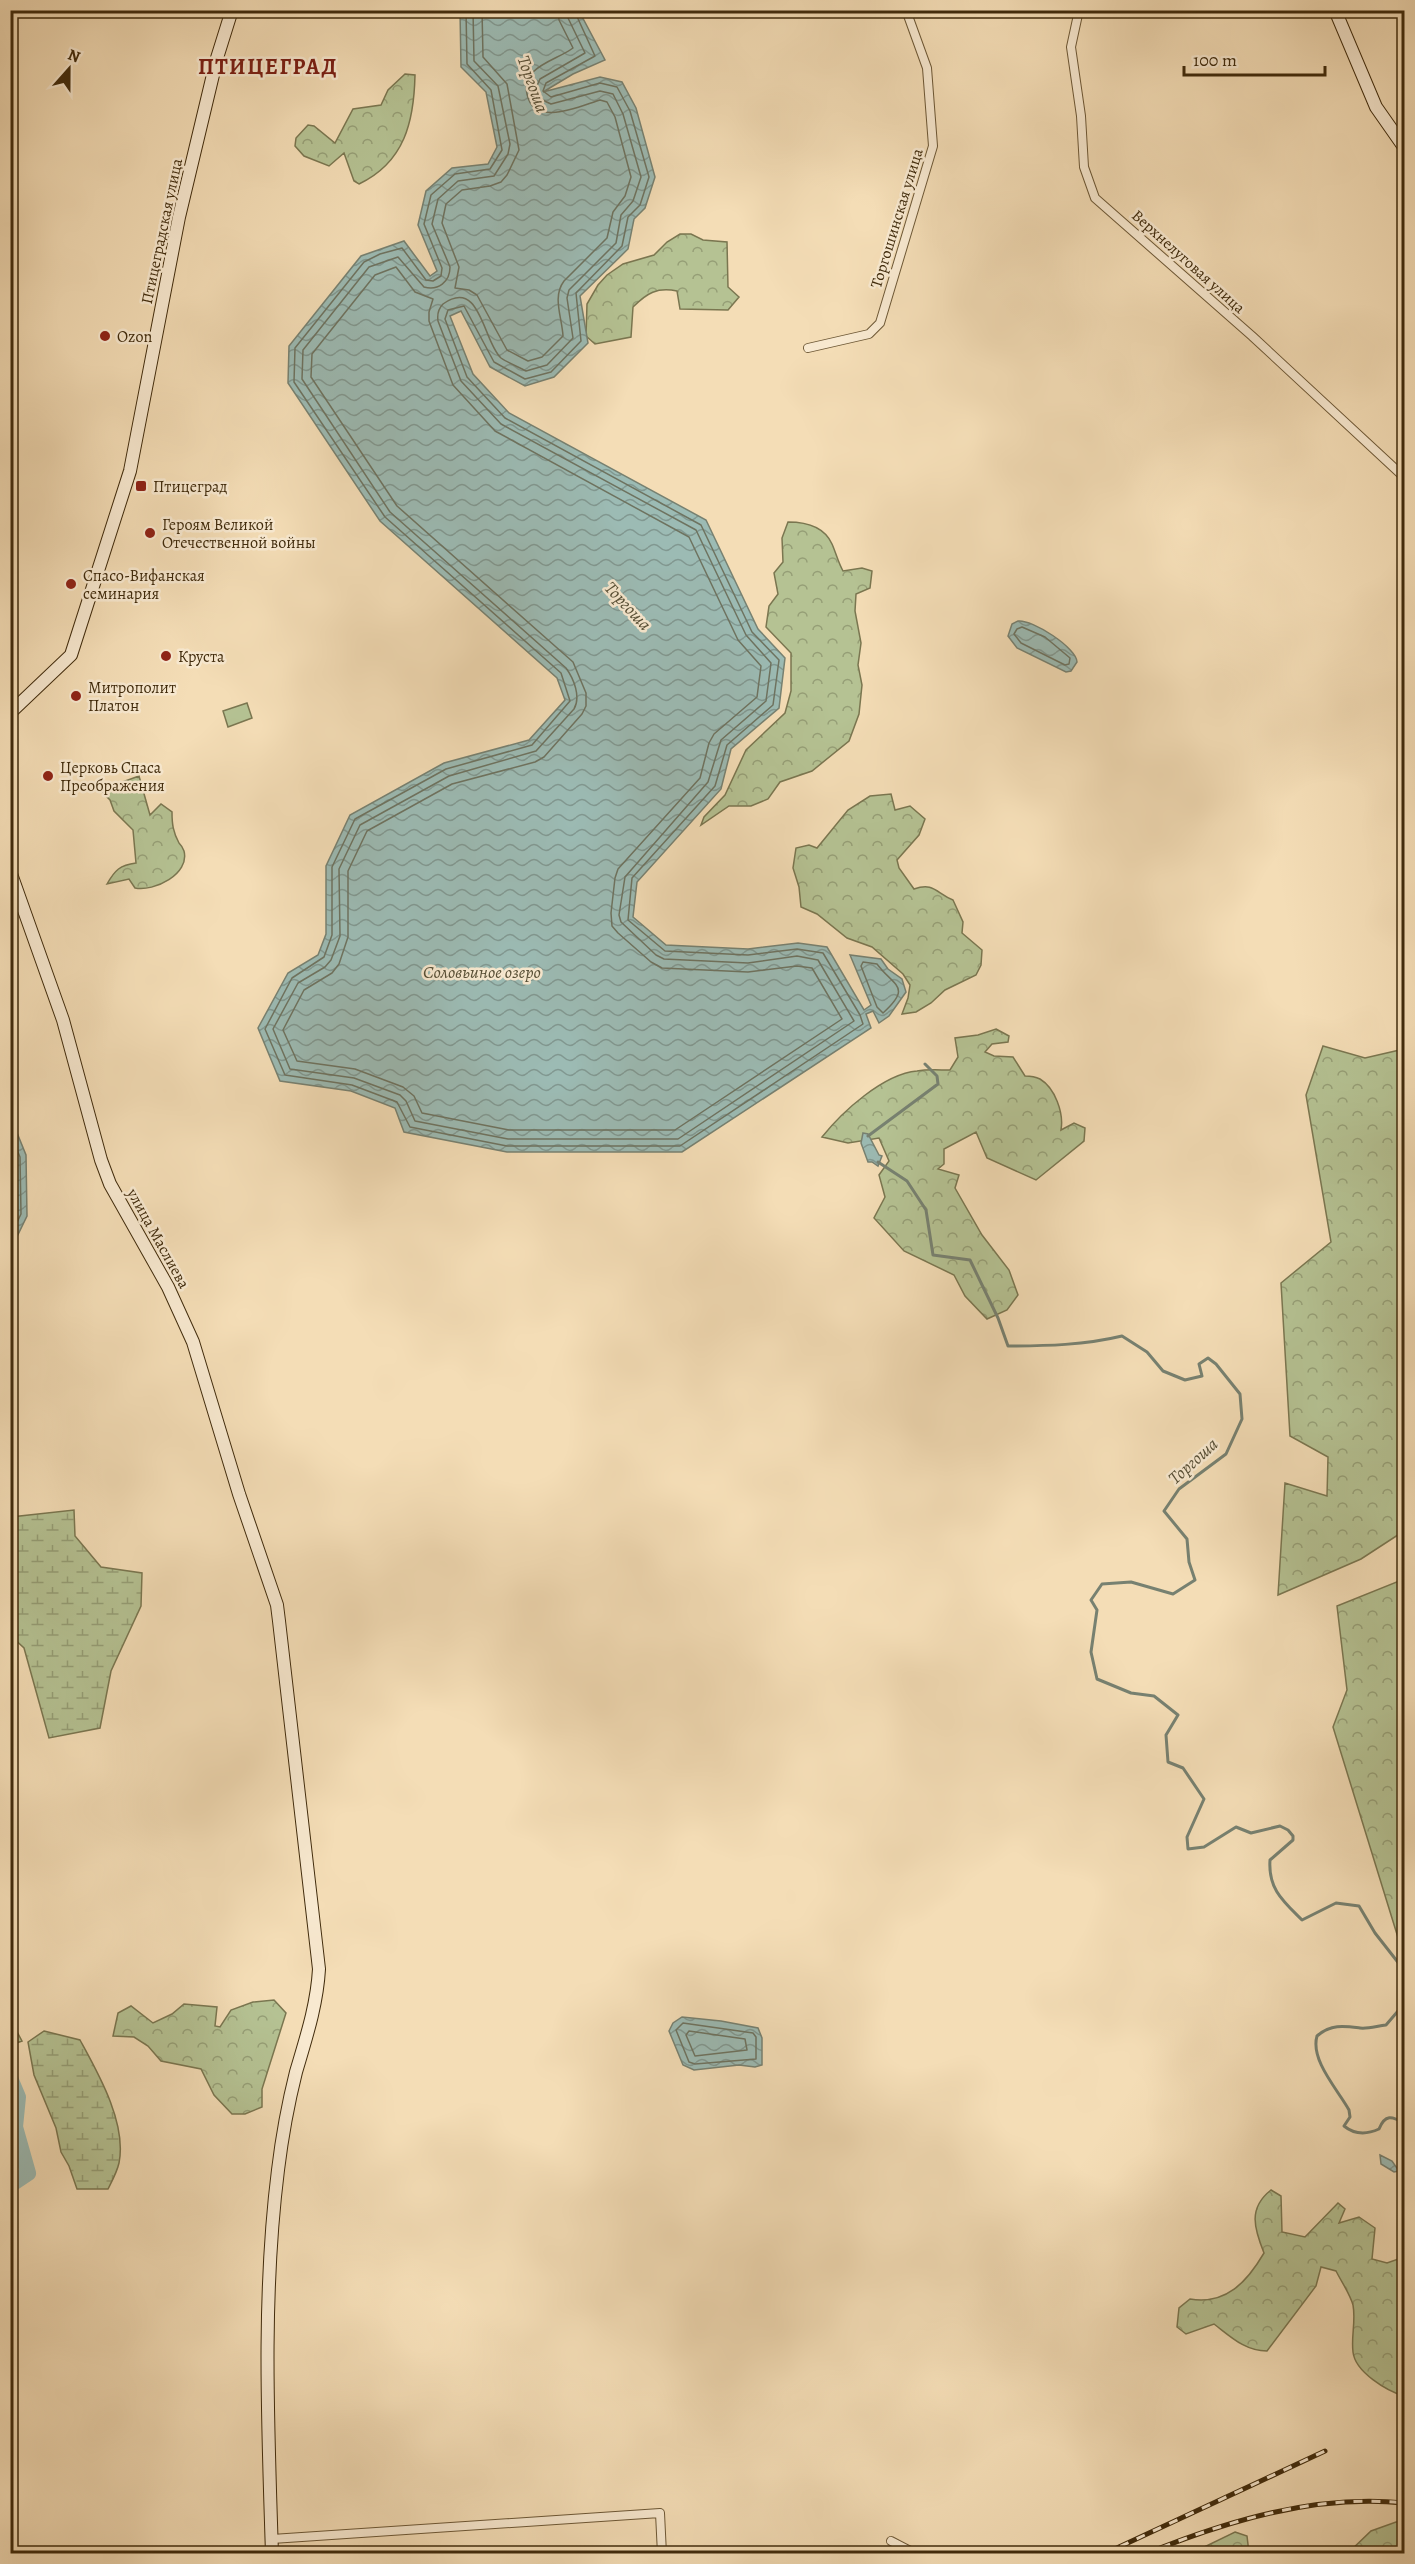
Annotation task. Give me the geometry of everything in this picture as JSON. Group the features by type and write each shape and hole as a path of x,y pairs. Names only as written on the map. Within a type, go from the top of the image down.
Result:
{"street":[{"name":"Птицеградская улица","path":"10,713 71,655 130,471 179,217 217,58 232,10"},
{"name":"Торгошинская улица","path":"808,348 868,334 880,322 933,146 927,68 906,10"},
{"name":"Верхнелуговая улица","path":"1079,10 1071,47 1081,116 1084,167 1095,198 1252,336 1404,477"},
{"path":"1335,10 1376,106 1404,147"},
{"name":"улица Маслиева","path":"10,871 63,1020 93,1135 110,1184 168,1287 193,1342 239,1494 277,1605 319,1970 315,2003 290,2095 278,2174 268,2309 267,2377 272,2553"},
{"path":"272,2539 660,2513 662,2553"},
{"path":"891,2541 916,2553"}],"green space":[{"path":"405,74 415,75 409,124 397,152 375,175 359,184 354,181 344,153 329,166 304,156 295,146 296,138 308,125 314,126 335,143 353,109 381,105 388,90"},
{"path":"680,234 691,234 703,240 727,242 728,287 739,297 728,310 680,309 677,291 653,292 633,307 631,337 595,344 586,336 587,304 598,285 607,275 623,264 654,255 667,242"},
{"path":"788,522 807,524 824,533 832,544 843,571 862,568 872,571 870,588 856,594 855,611 861,643 858,665 862,685 859,714 849,741 812,771 780,782 768,799 751,806 729,806 701,825 704,817 725,795 746,750 785,713 791,691 791,653 766,627 769,606 778,594 774,573 783,562 782,538"},
{"path":"247,703 252,718 228,727 223,711"},
{"path":"139,776 150,815 161,804 172,812 174,832 184,851 182,867 176,874 169,880 143,889 135,888 129,879 107,884 118,869 136,863 133,830 114,811 110,800 100,790"},
{"path":"891,794 895,810 910,806 925,819 919,835 897,860 899,868 914,889 926,887 935,889 953,900 963,922 962,933 982,950 981,965 976,975 945,990 931,1003 916,1012 902,1014 910,985 903,974 872,947 847,938 817,914 801,907 799,887 793,868 796,848 809,845 817,848 848,810 870,796"},
{"path":"996,1029 1009,1036 1008,1042 992,1044 985,1052 994,1056 1013,1057 1025,1076 1038,1078 1050,1088 1060,1109 1061,1130 1074,1123 1085,1128 1084,1141 1036,1180 987,1158 976,1132 944,1149 944,1164 938,1169 959,1175 955,1188 982,1235 1009,1270 1018,1295 1007,1310 987,1319 965,1296 954,1275 904,1251 874,1218 885,1197 879,1175 889,1161 879,1138 848,1143 822,1137 852,1106 891,1079 921,1070 950,1070 958,1057 955,1038 978,1035"},
{"path":"1323,1046 1365,1058 1404,1049 1404,1531 1361,1559 1278,1595 1285,1483 1327,1496 1328,1457 1290,1436 1281,1283 1331,1242 1306,1095"},
{"path":"74,1510 75,1536 101,1567 142,1573 141,1606 111,1671 100,1728 49,1738 24,1648 11,1636 11,1517"},
{"path":"1404,1579 1404,1957 1333,1727 1347,1690 1337,1606"},
{"path":"274,2000 286,2013 262,2089 262,2107 245,2114 232,2114 214,2095 201,2069 161,2061 148,2046 134,2037 113,2036 118,2013 131,2006 153,2023 172,2014 184,2004 217,2007 215,2026 220,2027 231,2010 253,2002"},
{"path":"10,2019 22,2041 11,2045 10,2045"},
{"path":"44,2031 80,2040 109,2099 119,2132 120,2148 119,2163 108,2189 77,2189 61,2152 56,2128 34,2075 28,2042"},
{"path":"1271,2190 1281,2196 1282,2232 1305,2237 1338,2203 1345,2209 1339,2223 1359,2217 1375,2228 1372,2259 1387,2263 1404,2257 1404,2396 1373,2380 1359,2367 1353,2352 1353,2305 1336,2271 1321,2267 1316,2286 1267,2351 1245,2346 1214,2324 1186,2334 1177,2327 1179,2308 1190,2299 1203,2300 1225,2295 1243,2282 1257,2264 1264,2253 1256,2227 1256,2211"},
{"path":"1396,2522 1404,2522 1404,2553 1348,2553 1371,2531"},
{"path":"1235,2532 1247,2536 1249,2553 1192,2553"}],"water":[{"name":"Соловьиное озеро","path":"460,11 579,11 605,60 573,74 543,92 600,77 622,82 636,108 655,177 645,208 634,219 628,249 580,296 588,343 554,377 525,386 490,367 461,311 450,316 473,374 509,413 706,520 758,629 785,658 779,708 731,749 721,789 637,882 633,917 666,945 748,949 798,943 827,947 864,1010 871,1005 850,955 881,959 888,969 902,979 906,992 889,1016 879,1023 873,1011 866,1014 871,1028 682,1152 507,1152 404,1132 395,1108 351,1091 280,1081 258,1028 288,973 318,955 326,934 326,866 350,815 444,763 529,740 565,700 557,678 380,521 288,383 289,346 361,256 404,241 430,276 437,271 418,225 426,191 452,168 488,164 497,147 486,92 461,67"},
{"path":"1018,621 1043,629 1070,649 1077,662 1071,671 1066,672 1017,648 1008,636 1012,624"},
{"path":"11,1118 26,1155 27,1216 11,1249"},
{"path":"863,1133 868,1134 879,1155 882,1156 878,1166 868,1162 861,1143"},
{"path":"682,2017 758,2028 762,2038 762,2065 694,2070 683,2065 669,2031 673,2023"},
{"path":"1380,2155 1392,2161 1399,2171 1394,2172 1381,2164"}],"waterway":[{"name":"Торгоша","path":"868,1136 938,1084 937,1076 925,1064"},
{"name":"Торгоша","path":"878,1162 907,1181 926,1210 933,1255 970,1260 998,1318 1008,1346 1065,1344 1122,1336 1147,1352 1163,1371 1185,1380 1202,1376 1199,1364 1208,1358 1216,1364 1240,1394 1242,1419 1226,1454 1179,1489 1164,1511 1187,1539 1189,1562 1195,1580 1173,1594 1131,1582 1102,1584 1091,1600 1097,1610 1091,1652 1097,1679 1131,1693 1154,1696 1178,1715 1166,1735 1168,1762 1183,1768 1204,1799 1187,1837 1188,1849 1204,1847 1236,1827 1251,1833 1280,1826 1288,1830 1293,1840 1270,1860 1271,1879 1278,1894 1302,1920 1336,1903 1359,1906 1375,1933 1404,1970"},
{"name":"Торгоша","path":"1404,2004 1386,2025 1366,2028 1343,2026 1327,2029 1317,2036 1316,2045 1321,2065 1349,2110 1350,2117 1344,2126 1352,2131 1365,2133 1379,2129 1389,2118 1404,2123"},
{"path":"10,2078 18,2097 15,2127 28,2173 10,2185"}],"railway":[{"path":"1104,2554 1325,2451"},
{"path":"1145,2554 1240,2521 1305,2506 1371,2501 1404,2503"}],"place":[{"name":"Ozon","path":"105,336"},
{"name":"Птицеград","path":"141,486"},
{"name":"Героям Великой Отечественной войны","path":"150,533"},
{"name":"Спасо-Вифанская семинария","path":"71,584"},
{"name":"Круста","path":"166,656"},
{"name":"Митрополит Платон","path":"76,696"},
{"name":"Церковь Спаса Преображения","path":"48,776"}],"district":[{"name":"ПТИЦЕГРАД","path":"268,66"}]}
